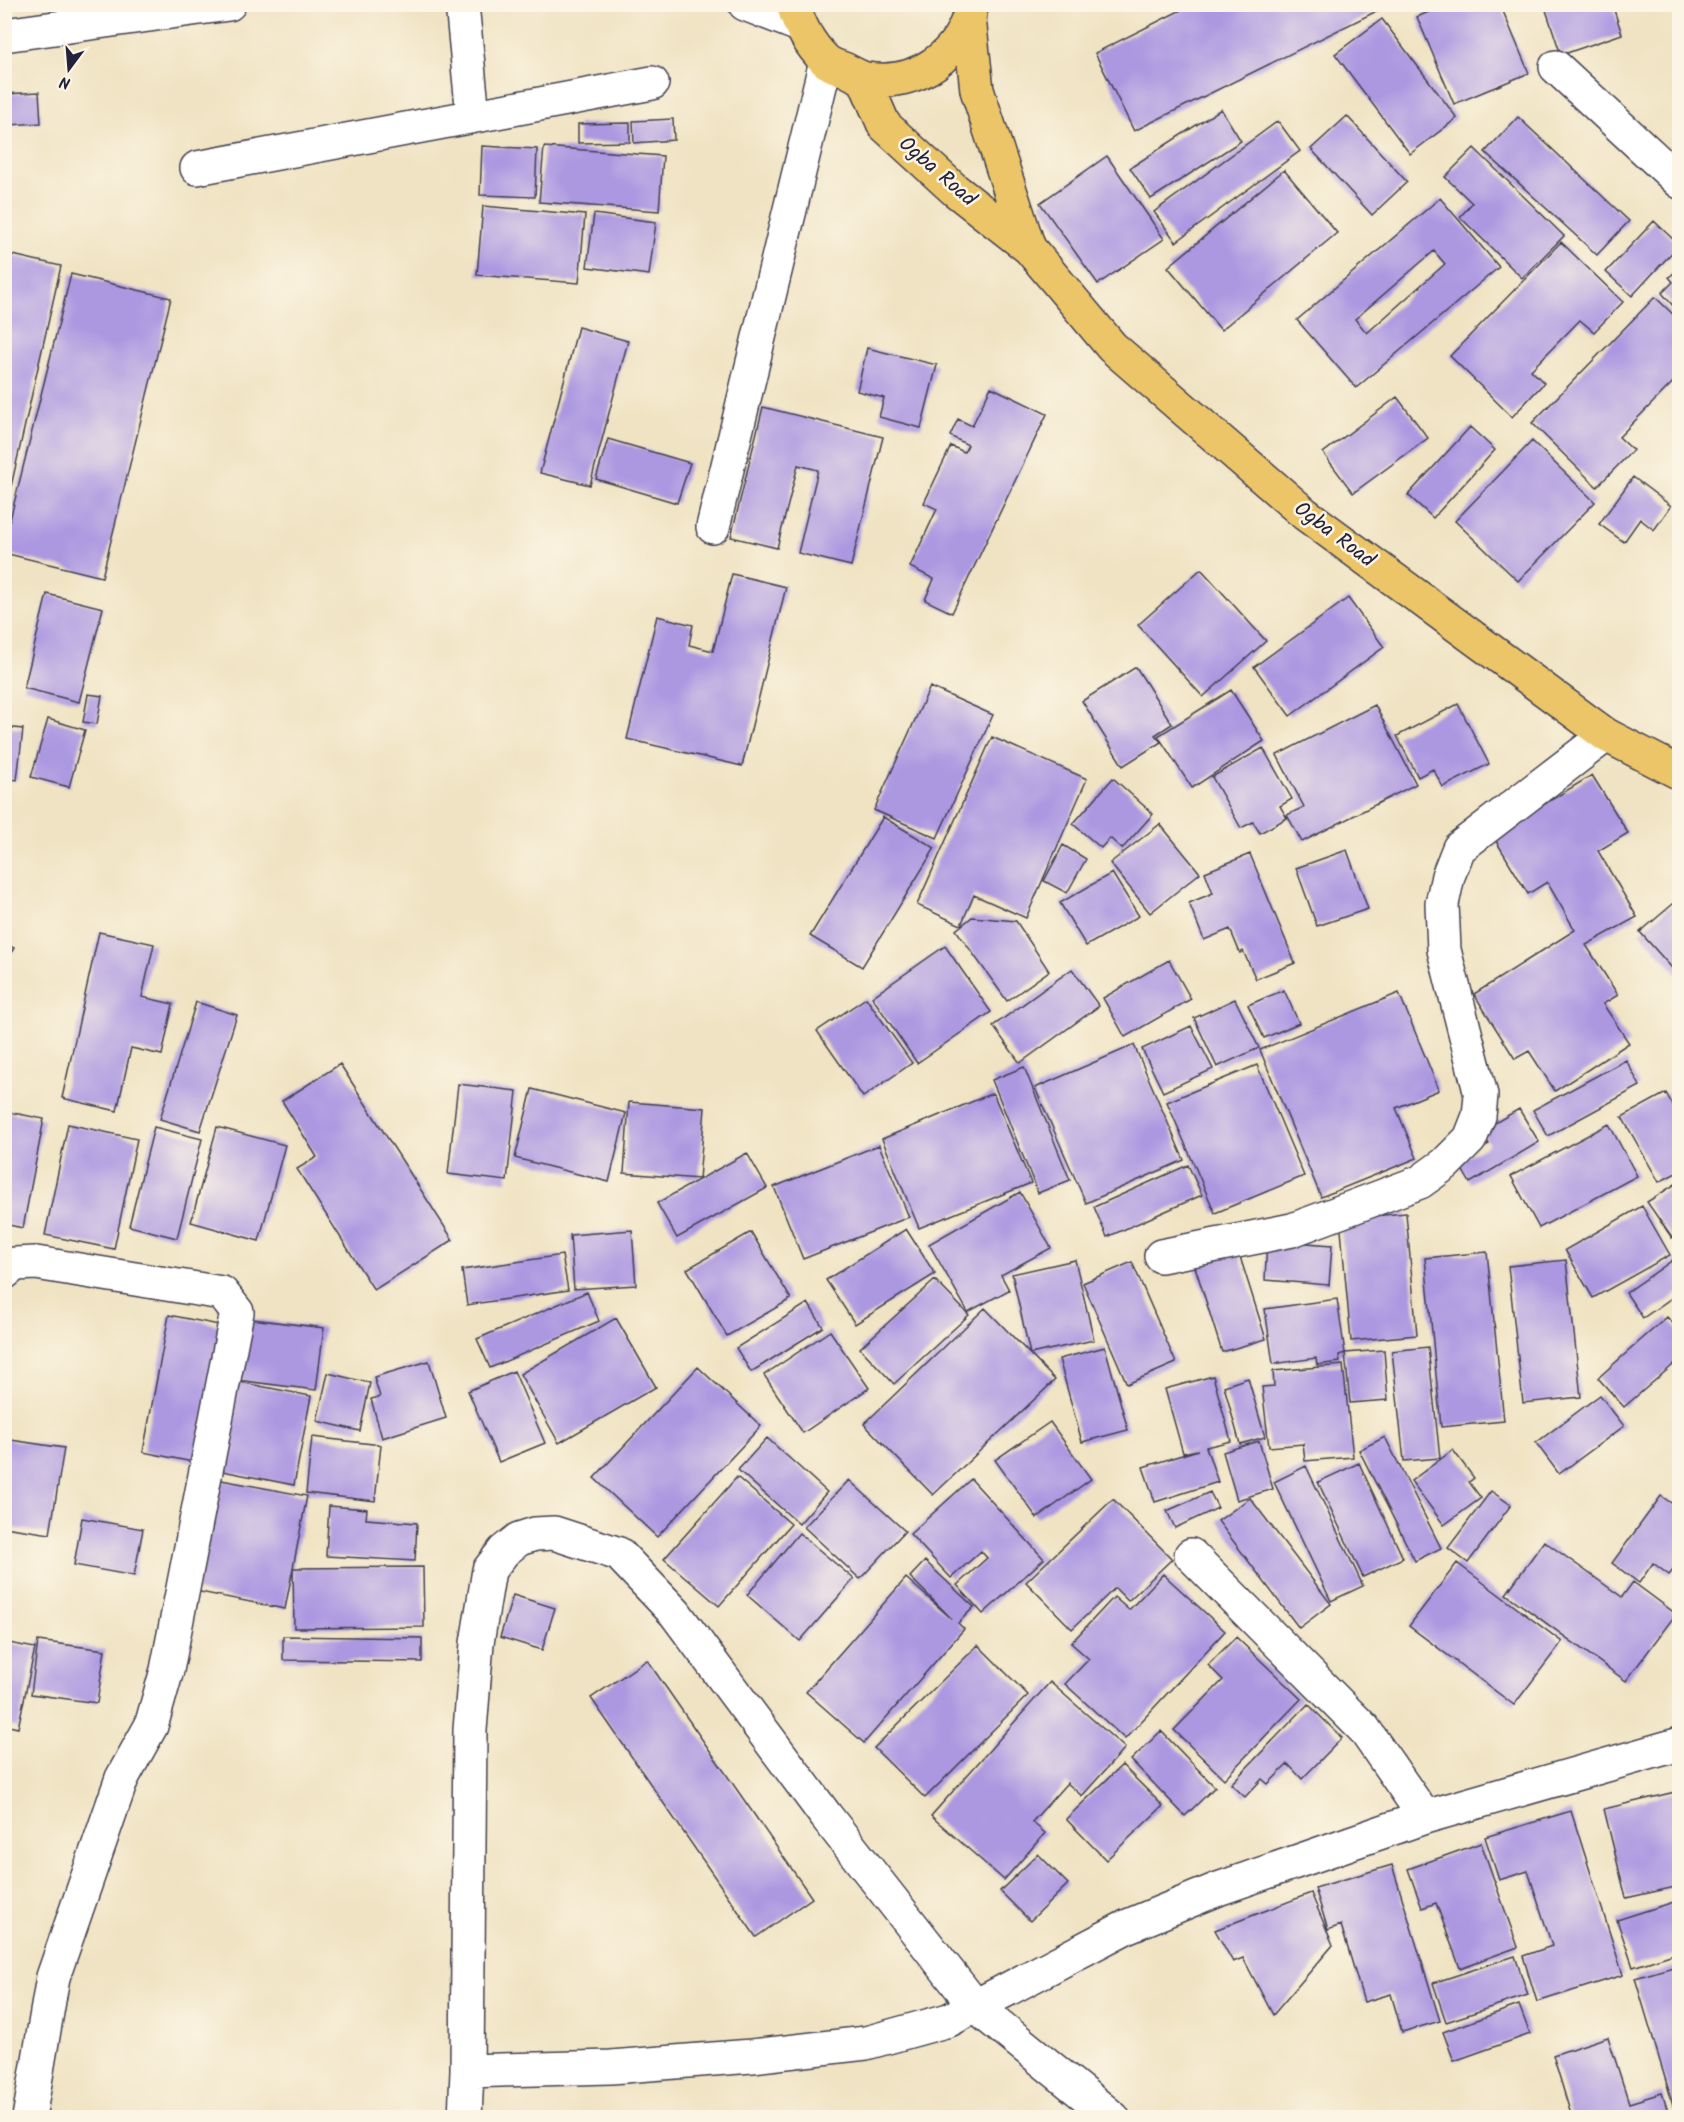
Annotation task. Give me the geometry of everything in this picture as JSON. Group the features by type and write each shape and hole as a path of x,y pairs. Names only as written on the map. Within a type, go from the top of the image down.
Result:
{"main road":[{"path":"796,15 826,61 864,79 891,80 917,75 939,62 957,42 971,11"},
{"name":"Ogba Road","path":"971,11 977,90 1029,248"},
{"name":"Ogba Road","path":"864,79 884,125 955,190 1029,248 1112,347 1305,514 1606,735 1680,773"}],"street":[{"path":"4,35 229,4"},
{"path":"462,4 473,116"},
{"path":"745,4 796,15"},
{"path":"713,527 826,61"},
{"path":"1556,66 1680,182"},
{"path":"197,168 652,83"},
{"path":"1161,1256 1292,1230 1420,1182 1445,1164 1470,1139 1479,1116 1481,1095 1444,950 1442,904 1448,876 1459,848 1606,735"},
{"path":"4,1273 15,1264 36,1263 222,1293 237,1311 167,1670 151,1726 122,1778 53,1977 28,2118"},
{"path":"465,2118 470,1730 477,1643 489,1570 504,1551 519,1539 535,1534 554,1533 619,1554 643,1579 675,1613 826,1816 975,2006 1113,2118"},
{"path":"1191,1555 1364,1729 1425,1817"},
{"path":"467,2071 611,2067 753,2056 866,2043 948,2020 1128,1926 1218,1889 1425,1817 1680,1744"}],"building":[{"path":"1193,4 1391,4 1134,131 1095,53"},
{"path":"1447,4 1500,4 1529,73 1454,104 1417,17"},
{"path":"1544,4 1612,4 1622,34 1561,55"},
{"path":"1382,19 1457,118 1410,154 1335,54"},
{"path":"39,92 41,123 8,125 6,94"},
{"path":"1221,109 1241,141 1151,199 1130,168"},
{"path":"1347,116 1407,182 1372,215 1311,149"},
{"path":"1518,117 1629,221 1597,255 1485,152"},
{"path":"673,119 674,140 634,143 633,121"},
{"path":"1278,121 1300,151 1176,242 1154,212"},
{"path":"630,123 630,142 578,143 578,124"},
{"path":"482,146 537,149 535,197 480,195"},
{"path":"544,147 663,156 659,211 539,202"},
{"path":"1474,148 1564,236 1522,278 1460,217 1472,203 1445,177"},
{"path":"1107,156 1164,239 1098,284 1040,203"},
{"path":"1284,170 1337,233 1221,330 1168,267"},
{"path":"1440,198 1499,267 1356,388 1297,320","holes":["1434,251 1445,264 1367,333 1355,319"]},
{"path":"483,206 585,215 579,283 477,275"},
{"path":"594,214 656,222 649,275 587,267"},
{"path":"1654,221 1679,245 1632,296 1606,272"},
{"path":"1561,242 1623,302 1594,332 1580,320 1531,370 1544,383 1512,417 1450,356"},
{"path":"4,253 61,266 5,513 4,513"},
{"path":"1680,268 1680,314 1662,293 1673,282 1669,277"},
{"path":"71,274 171,298 102,577 4,553 4,544"},
{"path":"1655,297 1680,321 1680,375 1619,437 1633,450 1597,487 1532,423"},
{"path":"578,327 628,341 590,485 540,473"},
{"path":"867,348 937,365 921,428 879,417 884,398 857,391"},
{"path":"991,387 1047,414 952,613 925,600 934,579 910,567 937,509 924,503 951,446 964,452 968,445 950,436 958,419 972,426"},
{"path":"1397,397 1428,438 1353,493 1323,453"},
{"path":"763,407 883,437 851,566 798,553 818,470 798,465 777,548 731,537"},
{"path":"1470,427 1495,450 1433,518 1408,495"},
{"path":"608,439 690,463 677,503 596,479"},
{"path":"1532,441 1595,502 1518,581 1455,521"},
{"path":"1633,477 1671,506 1654,530 1640,519 1624,542 1599,524"},
{"path":"1201,569 1266,641 1203,697 1138,625"},
{"path":"732,574 786,587 742,766 627,739 657,616 693,625 689,645 713,651"},
{"path":"47,594 103,608 79,702 24,688"},
{"path":"1348,598 1384,647 1290,716 1254,667"},
{"path":"1136,667 1172,724 1155,735 1161,742 1123,766 1082,701"},
{"path":"930,687 993,715 937,838 874,810"},
{"path":"1231,690 1264,741 1192,788 1158,736"},
{"path":"88,694 102,696 97,724 83,722"},
{"path":"1458,704 1489,764 1443,787 1433,769 1418,777 1397,736"},
{"path":"1375,705 1416,784 1302,842 1287,815 1304,807 1277,755"},
{"path":"48,719 85,730 69,787 31,777"},
{"path":"4,727 23,729 17,780 4,778"},
{"path":"992,737 1087,779 1026,918 974,895 961,925 917,905"},
{"path":"1263,748 1292,799 1280,806 1287,818 1260,833 1253,822 1241,828 1212,777"},
{"path":"1592,775 1628,833 1598,851 1637,917 1586,945 1618,995 1603,1004 1629,1043 1555,1091 1529,1051 1515,1059 1474,994 1575,930 1547,882 1528,894 1493,836"},
{"path":"1113,778 1153,814 1122,849 1110,838 1101,848 1073,824"},
{"path":"883,817 935,848 862,967 810,936"},
{"path":"1160,824 1200,873 1150,913 1110,863"},
{"path":"1063,845 1086,859 1067,893 1044,881"},
{"path":"1347,850 1368,909 1317,926 1296,868"},
{"path":"1250,854 1295,963 1256,979 1243,951 1240,953 1230,929 1204,940 1189,903 1213,893 1205,872"},
{"path":"1112,873 1139,916 1086,946 1060,903"},
{"path":"1680,898 1680,977 1640,932"},
{"path":"972,917 1016,921 1049,971 1007,1001 956,930"},
{"path":"99,932 154,944 142,997 173,1004 162,1055 131,1048 117,1111 62,1098"},
{"path":"4,943 14,948 4,965"},
{"path":"945,946 991,1012 917,1063 872,997"},
{"path":"1169,960 1191,999 1125,1037 1103,998"},
{"path":"1072,969 1099,1006 1020,1063 993,1026"},
{"path":"1284,990 1299,1023 1264,1038 1248,1005"},
{"path":"1399,993 1439,1090 1396,1108 1417,1158 1321,1197 1260,1050"},
{"path":"866,998 912,1063 863,1097 817,1031"},
{"path":"1235,999 1259,1048 1217,1067 1194,1018"},
{"path":"196,1002 237,1015 200,1131 160,1119"},
{"path":"1191,1026 1213,1069 1163,1092 1142,1049"},
{"path":"1134,1045 1184,1160 1086,1203 1035,1088"},
{"path":"1626,1060 1640,1086 1548,1136 1533,1110"},
{"path":"340,1064 453,1240 374,1290 297,1169 317,1157 282,1101"},
{"path":"1257,1065 1304,1176 1215,1213 1167,1102"},
{"path":"1024,1067 1070,1180 1038,1193 992,1080"},
{"path":"458,1084 517,1091 507,1181 448,1174"},
{"path":"532,1089 626,1113 609,1182 515,1158"},
{"path":"993,1093 1031,1183 919,1228 882,1139"},
{"path":"1666,1093 1680,1118 1680,1171 1659,1182 1622,1117"},
{"path":"629,1102 705,1108 699,1179 624,1173"},
{"path":"1519,1109 1539,1142 1470,1183 1458,1162 1489,1144 1481,1131"},
{"path":"4,1111 44,1119 23,1228 4,1224"},
{"path":"68,1124 137,1139 114,1249 45,1235"},
{"path":"1609,1124 1637,1176 1539,1228 1511,1176"},
{"path":"154,1127 202,1139 177,1238 129,1226"},
{"path":"217,1127 285,1145 259,1241 191,1222"},
{"path":"879,1145 909,1217 803,1259 774,1187"},
{"path":"747,1153 767,1188 677,1238 657,1203"},
{"path":"1188,1165 1202,1195 1107,1237 1094,1207"},
{"path":"1680,1181 1680,1233 1672,1238 1647,1202"},
{"path":"1020,1192 1051,1248 1001,1275 1009,1290 968,1312 929,1244"},
{"path":"1642,1206 1670,1255 1593,1298 1565,1250"},
{"path":"1406,1213 1417,1335 1351,1341 1340,1219"},
{"path":"906,1229 935,1274 855,1324 826,1280"},
{"path":"632,1230 636,1285 574,1289 570,1235"},
{"path":"751,1232 791,1299 727,1336 687,1269"},
{"path":"1267,1240 1332,1245 1329,1285 1265,1280"},
{"path":"1236,1244 1266,1339 1222,1352 1192,1257"},
{"path":"1487,1252 1504,1421 1441,1427 1425,1258"},
{"path":"562,1255 568,1290 467,1305 462,1270"},
{"path":"1680,1255 1680,1292 1643,1318 1626,1293"},
{"path":"1075,1260 1094,1340 1030,1354 1012,1274"},
{"path":"1566,1260 1581,1397 1523,1403 1508,1266"},
{"path":"1132,1262 1176,1363 1127,1384 1083,1283"},
{"path":"935,1280 969,1315 894,1384 860,1348"},
{"path":"587,1292 599,1321 490,1368 477,1339"},
{"path":"1337,1299 1345,1353 1339,1355 1340,1362 1317,1365 1316,1358 1273,1364 1265,1309"},
{"path":"808,1303 823,1327 751,1372 736,1348"},
{"path":"985,1308 1055,1380 933,1495 864,1424"},
{"path":"169,1315 229,1327 203,1464 143,1452"},
{"path":"1667,1317 1680,1331 1680,1359 1624,1407 1598,1378"},
{"path":"244,1318 324,1328 316,1390 236,1380"},
{"path":"616,1318 656,1387 559,1443 520,1374"},
{"path":"830,1331 869,1388 803,1433 764,1375"},
{"path":"1105,1347 1128,1430 1082,1442 1059,1359"},
{"path":"1428,1347 1440,1458 1404,1461 1392,1351"},
{"path":"1384,1350 1388,1400 1350,1403 1345,1353"},
{"path":"429,1361 446,1418 382,1438 371,1399 380,1397 374,1377"},
{"path":"1343,1365 1353,1457 1305,1461 1303,1444 1269,1447 1262,1387 1274,1386 1273,1371"},
{"path":"698,1367 761,1426 657,1537 594,1478"},
{"path":"514,1371 545,1443 499,1462 468,1391"},
{"path":"328,1373 370,1383 360,1431 317,1421"},
{"path":"1213,1376 1231,1441 1206,1447 1218,1482 1155,1502 1143,1467 1198,1450 1183,1453 1165,1389"},
{"path":"1248,1378 1265,1437 1240,1444 1224,1386"},
{"path":"234,1381 311,1396 294,1485 217,1470"},
{"path":"1600,1395 1624,1426 1559,1474 1536,1443"},
{"path":"1050,1422 1091,1479 1037,1518 995,1460"},
{"path":"312,1437 381,1445 375,1501 306,1493"},
{"path":"1385,1437 1441,1548 1415,1561 1359,1450"},
{"path":"767,1438 827,1492 799,1524 738,1470"},
{"path":"4,1439 64,1448 50,1534 4,1527"},
{"path":"1259,1441 1273,1489 1237,1500 1223,1452"},
{"path":"1453,1450 1474,1478 1469,1482 1481,1498 1444,1525 1411,1481"},
{"path":"1359,1463 1403,1558 1363,1577 1318,1482"},
{"path":"1306,1466 1363,1586 1331,1601 1274,1482"},
{"path":"737,1477 791,1524 719,1606 664,1559"},
{"path":"216,1479 307,1496 285,1609 195,1591"},
{"path":"971,1479 1044,1559 983,1614 957,1585 987,1558 981,1551 951,1578 910,1534"},
{"path":"849,1480 905,1531 860,1579 804,1527"},
{"path":"1491,1491 1511,1505 1468,1563 1448,1548"},
{"path":"1210,1492 1218,1508 1175,1528 1167,1511"},
{"path":"1661,1496 1680,1509 1680,1562 1669,1575 1653,1563 1639,1583 1612,1563"},
{"path":"1250,1498 1331,1604 1299,1628 1218,1521"},
{"path":"1113,1499 1172,1559 1128,1601 1115,1588 1072,1629 1026,1582"},
{"path":"329,1506 367,1509 366,1519 417,1523 415,1561 326,1556"},
{"path":"82,1518 143,1529 134,1576 74,1565"},
{"path":"799,1533 854,1579 800,1641 747,1595"},
{"path":"1544,1541 1622,1597 1633,1582 1676,1614 1626,1681 1506,1594"},
{"path":"925,1561 974,1607 958,1623 964,1629 864,1743 806,1692 906,1578 952,1619 910,1577"},
{"path":"1457,1563 1562,1642 1514,1705 1409,1626"},
{"path":"423,1567 424,1627 294,1628 293,1568"},
{"path":"1163,1574 1225,1631 1125,1739 1065,1684 1089,1659 1071,1643 1114,1597 1129,1610"},
{"path":"513,1595 555,1608 542,1650 500,1637"},
{"path":"283,1636 422,1638 422,1662 283,1660"},
{"path":"1236,1637 1301,1699 1224,1779 1174,1730 1223,1680 1208,1665"},
{"path":"38,1641 105,1650 97,1703 31,1694"},
{"path":"4,1642 35,1648 18,1728 4,1725"},
{"path":"978,1645 1028,1695 925,1798 874,1748"},
{"path":"647,1660 812,1898 756,1937 591,1698"},
{"path":"1050,1682 1125,1748 1082,1796 1067,1783 1032,1822 1045,1833 1004,1880 931,1816"},
{"path":"1308,1704 1342,1738 1302,1779 1288,1764 1268,1784 1262,1779 1245,1797 1231,1784"},
{"path":"1161,1731 1215,1787 1185,1816 1131,1760"},
{"path":"1122,1765 1163,1806 1106,1860 1066,1819"},
{"path":"1675,1792 1680,1810 1680,1886 1626,1898 1604,1809"},
{"path":"1571,1811 1623,1975 1537,2002 1523,1956 1552,1946 1528,1871 1499,1880 1485,1837"},
{"path":"1481,1843 1518,1947 1460,1968 1436,1903 1422,1908 1408,1869"},
{"path":"1038,1854 1068,1884 1030,1921 1000,1891"},
{"path":"1392,1865 1440,2021 1402,2032 1391,1994 1364,2002 1341,1925 1328,1930 1315,1888"},
{"path":"1311,1893 1333,1945 1273,2015 1243,1958 1233,1962 1215,1930"},
{"path":"1680,1900 1680,1952 1633,1967 1617,1920"},
{"path":"1515,1956 1528,1995 1446,2022 1433,1983"},
{"path":"1680,1965 1680,2117 1677,2118 1635,1978"},
{"path":"1519,2005 1530,2034 1454,2061 1443,2032"},
{"path":"1608,2037 1629,2103 1662,2093 1670,2118 1572,2118 1553,2055"}]}
